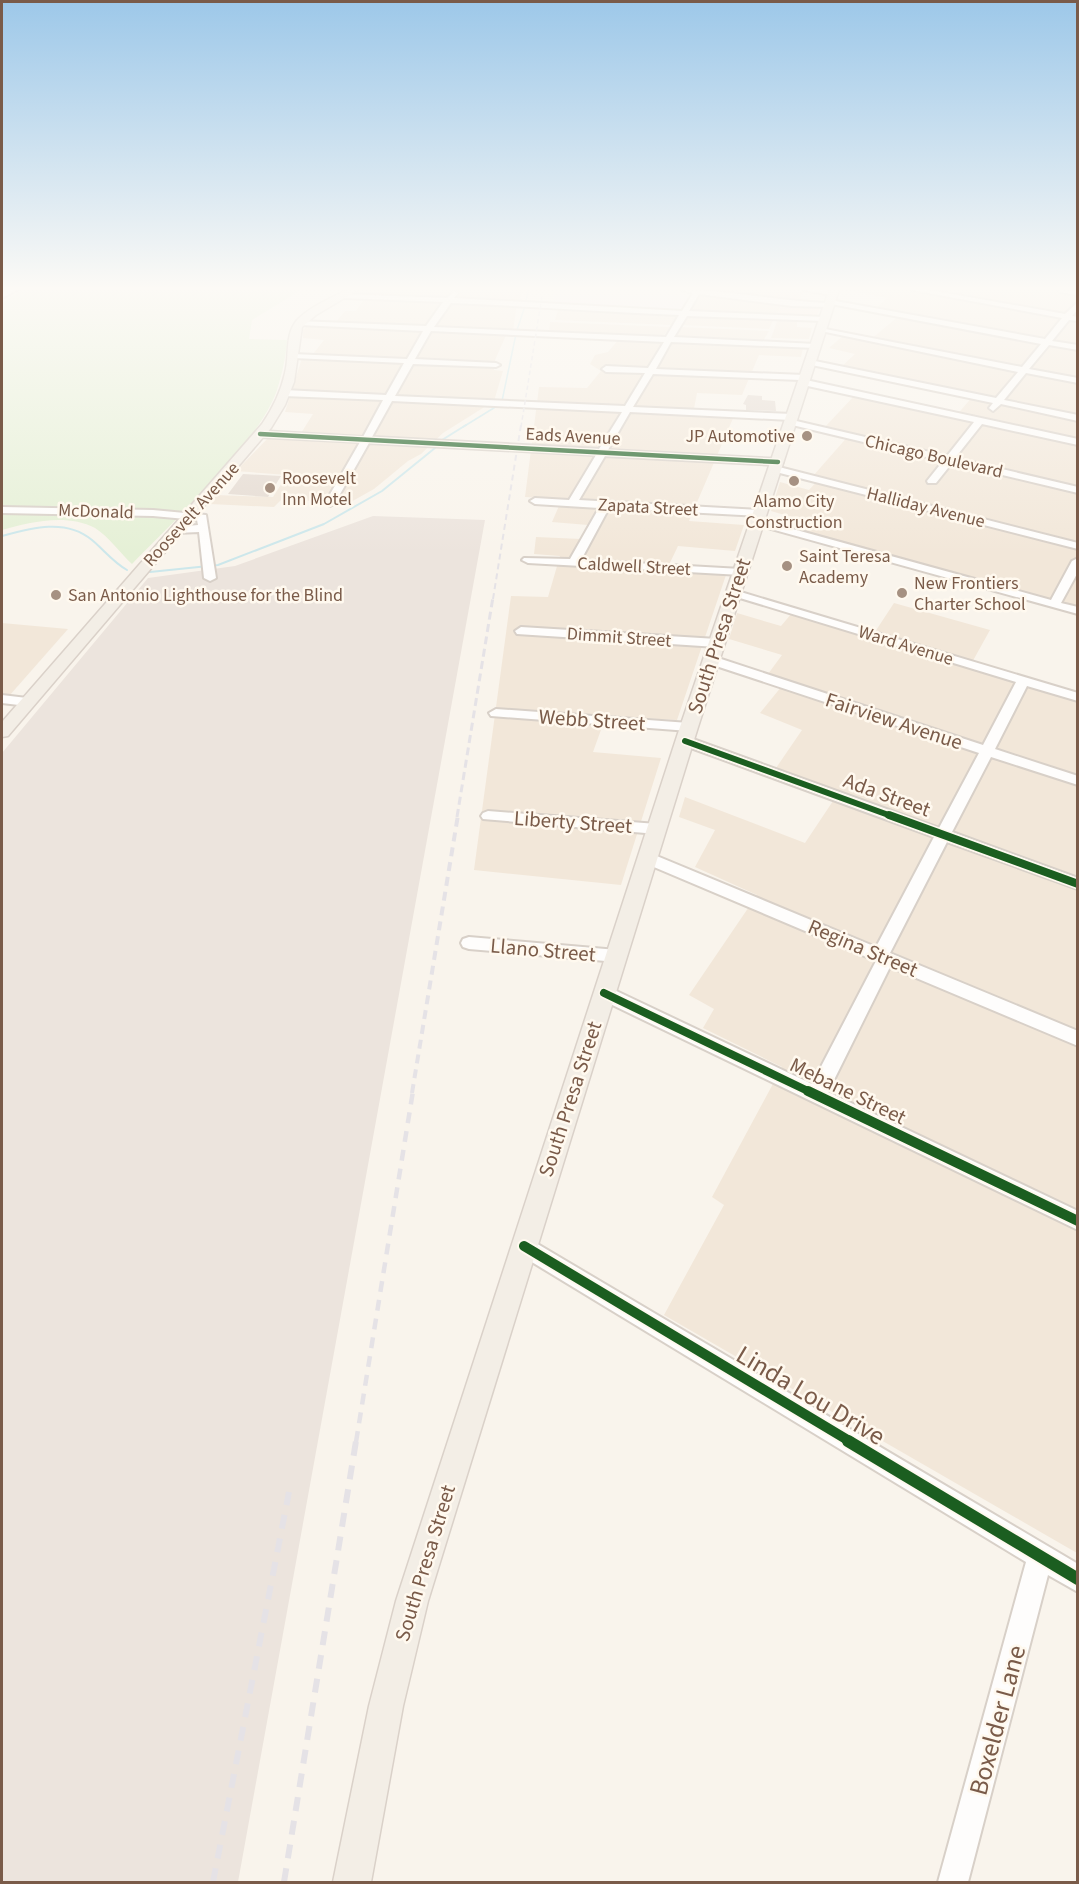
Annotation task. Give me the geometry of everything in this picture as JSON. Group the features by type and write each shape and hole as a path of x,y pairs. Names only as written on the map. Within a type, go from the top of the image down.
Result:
{"main road":[{"name":"Roosevelt Avenue","path":"2,732 260,434 273,417 284,393 288,378"},
{"name":"South Presa Street","path":"352,1882 373,1764 394,1666 412,1601 647,858 805,378"}],"street":[{"path":"330,503 399,378"},
{"path":"572,503 646,378"},
{"path":"904,378 981,421 1077,442"},
{"path":"938,378 999,402 1077,418"},
{"path":"932,481 1018,378"},
{"path":"1061,378 1077,381"},
{"name":"Chicago Boulevard","path":"284,393 627,409 791,420 1077,489"},
{"name":"Eads Avenue","path":"260,434 776,465"},
{"name":"Halliday Avenue","path":"776,465 1077,546"},
{"name":"Zapata Street","path":"535,501 606,504 759,518 1077,611"},
{"path":"574,562 606,504"},
{"name":"McDonald","path":"2,510 190,515"},
{"path":"190,515 202,517 209,571"},
{"path":"176,530 204,528"},
{"name":"Caldwell Street","path":"528,560 574,562 738,583"},
{"path":"1054,604 1077,561"},
{"name":"Ward Avenue","path":"738,583 1077,697"},
{"name":"Dimmit Street","path":"521,631 714,651"},
{"name":"Fairview Avenue","path":"714,651 986,751 1077,781"},
{"path":"816,1096 943,835 1024,681"},
{"path":"2,699 27,702"},
{"name":"Webb Street","path":"496,713 687,734"},
{"name":"Ada Street","path":"687,734 943,835 1077,884"},
{"name":"Liberty Street","path":"488,816 657,829"},
{"name":"Regina Street","path":"647,858 1077,1039"},
{"name":"Llano Street","path":"469,943 617,956"},
{"name":"Mebane Street","path":"604,993 1077,1221"},
{"name":"Linda Lou Drive","path":"524,1246 1077,1579"},
{"name":"Boxelder Lane","path":"953,1882 1040,1557"}],"shaded area":[{"path":"296,378 501,378 494,401 443,433 421,454 408,461 374,489 349,503 282,499 274,507 210,504 215,495 273,497 287,475 236,471 268,438 298,438 313,414 285,412"},
{"path":"595,378 749,378 742,395 697,393 693,414 734,416 689,521 744,525 735,551 678,546 666,571 726,575 677,720 606,716 593,752 661,758 621,885 474,870 511,596 548,597 560,556 534,554 536,537 581,539 588,525 552,522 562,499 525,497 539,387 587,388"},
{"path":"893,378 1077,378 1077,606 804,531 799,529 805,521 771,511 780,482 809,490 820,478 813,476 850,434 824,428 855,395 955,417 974,395"},
{"path":"373,516 485,520 238,1882 2,1882 2,753 148,578 235,566"},
{"path":"894,603 990,630 970,666 1074,698 1077,688 1077,1553 664,1315 724,1205 712,1197 782,1067 703,1028 714,1009 689,995 757,895 695,867 715,830 679,817 685,797 805,843 839,792 776,768 802,730 760,713 786,681 768,674 782,655 729,639 737,613 781,626 792,613 871,638"},
{"path":"2,623 68,629 2,704"}],"green space":[{"path":"2,378 280,378 267,412 234,458 132,564 100,531 84,523 48,520 2,530"}],"building":[{"path":"748,395 762,396 762,400 775,401 776,411 746,410 746,405 743,404"},
{"path":"243,474 281,476 268,497 228,494"}],"waterway":[{"path":"502,401 507,378"},
{"path":"463,427 497,406"},
{"path":"442,440 466,425"},
{"path":"150,572 218,565 324,524 382,491 435,448"},
{"path":"2,536 36,528 71,529 92,540 127,570"}],"railway":[{"path":"521,427 529,378"},
{"path":"493,599 521,425"},
{"path":"457,817 493,597"},
{"path":"412,1093 458,815"},
{"path":"356,1442 413,1091"},
{"path":"284,1882 356,1441"},
{"path":"213,1882 289,1492"}],"cycle path":[{"path":"260,434 778,462"},
{"path":"685,741 1078,884"},
{"path":"604,993 1078,1221"},
{"path":"524,1246 1078,1579"}],"place":[{"name":"JP Automotive","path":"807,436"},
{"name":"Alamo City Construction","path":"794,481"},
{"name":"Roosevelt Inn Motel","path":"270,488"},
{"name":"Saint Teresa Academy","path":"787,566"},
{"name":"New Frontiers Charter School","path":"902,593"},
{"name":"San Antonio Lighthouse for the Blind","path":"56,595"}]}
